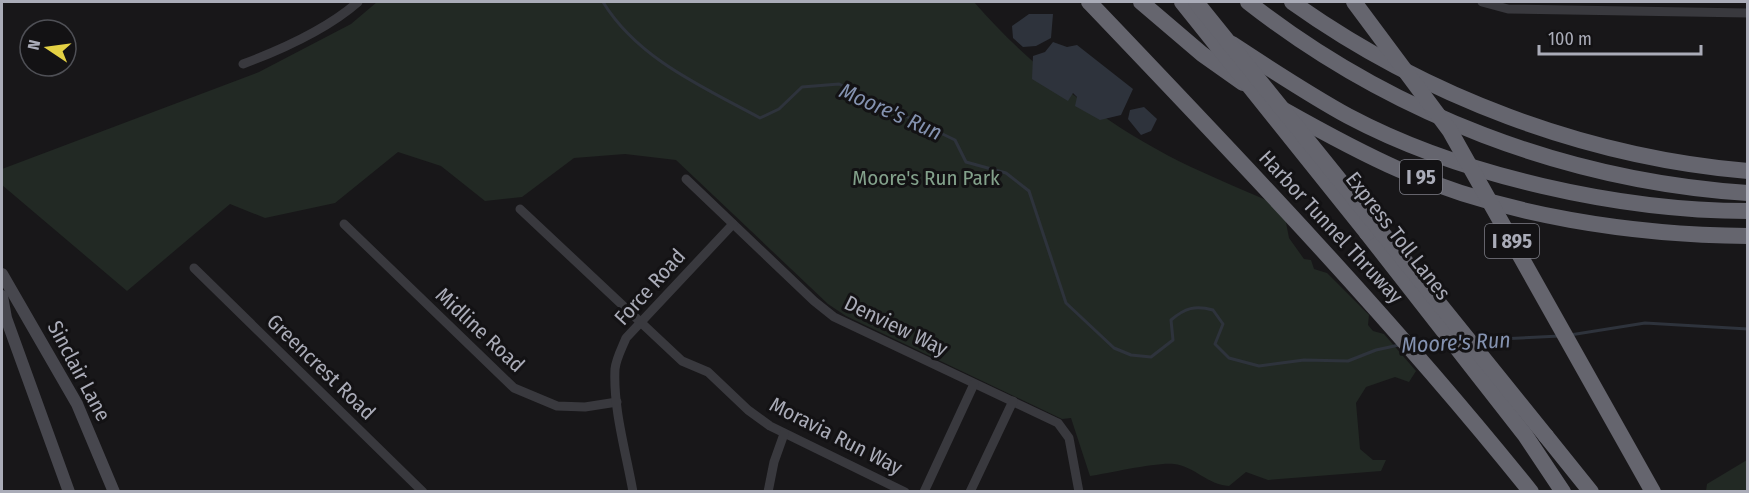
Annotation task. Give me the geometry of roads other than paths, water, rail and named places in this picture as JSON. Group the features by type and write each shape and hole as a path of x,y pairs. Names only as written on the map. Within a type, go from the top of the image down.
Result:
{"highway":[{"name":"Harbor Tunnel Thruway","path":"1089,2 1381,315 1530,492"},
{"name":"I 95","path":"1141,2 1202,54 1269,102 1342,143 1402,171 1512,206 1586,222 1659,232 1748,236"},
{"path":"1177,2 1215,34 1349,116 1409,144 1464,165 1590,195 1661,206 1748,212"},
{"name":"Express Toll Lanes","path":"1182,2 1525,435 1563,492"},
{"name":"Express Toll Lanes","path":"1196,2 1590,492"},
{"path":"1248,2 1298,39 1358,76 1404,101 1471,131 1554,159 1613,174 1691,188 1748,193"},
{"path":"1292,2 1394,66 1435,87 1487,108 1598,144 1675,162 1748,171"},
{"name":"I 895","path":"1354,2 1450,130 1653,492"},
{"path":"1525,435 1575,492"}],"street":[{"path":"243,64 276,52 358,2"},
{"path":"1482,2 1508,9 1748,13"},
{"name":"Denview Way","path":"686,179 814,301 834,317 1058,423 1069,438 1079,492"},
{"name":"Moravia Run Way","path":"520,209 682,361 708,372 748,410 784,434 905,492"},
{"name":"Midline Road","path":"344,224 514,388 557,406 585,406 617,402"},
{"name":"Force Road","path":"633,492 617,402 615,368 619,354 626,338 733,224"},
{"name":"Greencrest Road","path":"194,268 423,492"},
{"name":"Sinclair Lane","path":"2,274 77,404 114,492"},
{"name":"Sinclair Lane","path":"2,296 6,318 69,492"},
{"path":"924,492 974,384"},
{"path":"970,492 1013,401"},
{"path":"768,492 772,468 784,434"}],"waterway":[{"name":"Moore's Run","path":"603,2 617,22 653,56 695,83 760,118 779,109 802,87 839,84 955,140 966,162 1006,173 1029,191 1066,303 1114,348 1131,355 1151,357 1173,340 1171,320 1186,310 1195,308 1213,310 1223,324 1215,344 1229,358 1259,366 1304,360 1348,361 1376,350 1399,345"},
{"name":"Moore's Run","path":"1570,335 1645,323 1748,329"},
{"name":"Moore's Run","path":"1477,340 1560,336"},
{"name":"Moore's Run","path":"1411,342 1444,341"}],"park label":[{"name":"Moore's Run Park","path":"926,178"}]}
